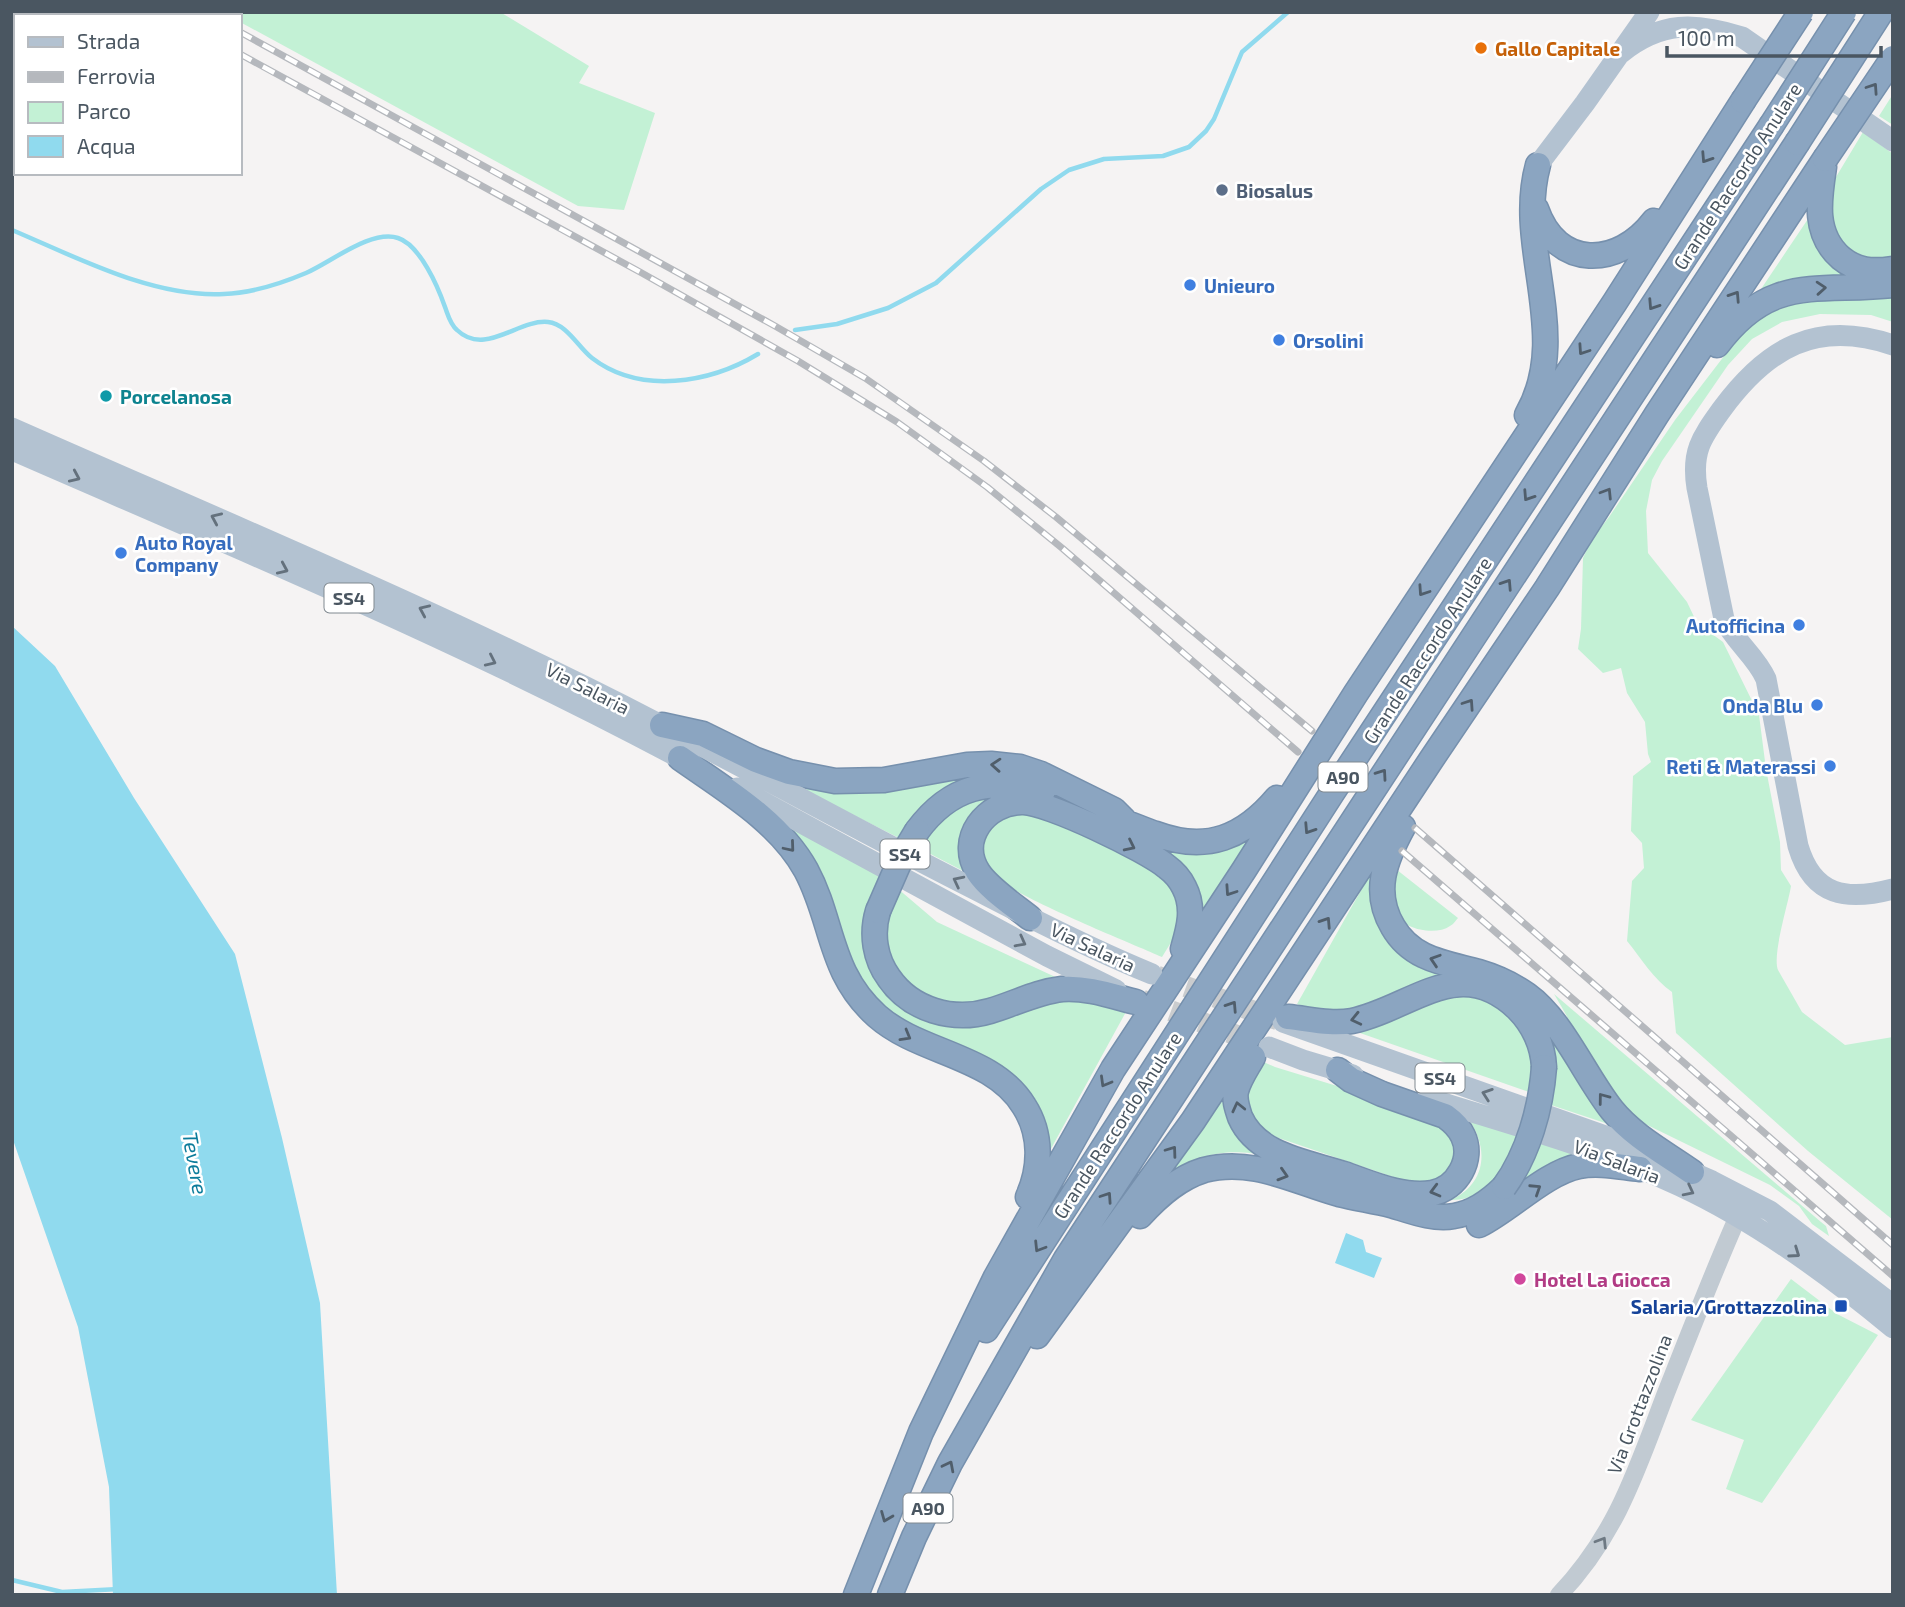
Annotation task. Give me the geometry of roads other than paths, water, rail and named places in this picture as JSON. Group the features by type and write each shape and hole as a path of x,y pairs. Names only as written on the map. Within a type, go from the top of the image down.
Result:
{"highway":[{"name":"Grande Raccordo Anulare","path":"856,1595 922,1432 996,1277 1113,1069 1161,976 1244,870 1356,693 1615,302 1801,12"},
{"name":"Grande Raccordo Anulare","path":"922,1432 1324,805 1844,12"},
{"name":"Grande Raccordo Anulare","path":"890,1595 923,1516 972,1423 1066,1259 1881,12"},
{"name":"Grande Raccordo Anulare","path":"972,1423 1193,1121 1299,964 1431,760 1547,589 1657,414 1893,58"},
{"path":"1825,159 1819,205 1822,229 1827,241 1837,254 1854,267 1868,271 1893,268"},
{"path":"1488,494 1502,458 1535,398 1545,363 1547,326 1535,242 1532,197 1538,165"},
{"path":"1535,242 1586,255 1602,254 1627,246 1647,230 1665,208 1682,194"},
{"path":"1532,197 1545,230 1571,253"},
{"path":"1657,414 1688,384 1736,323 1769,300 1808,289 1893,285"},
{"path":"662,725 703,734 765,764 814,779 857,782 884,780 967,765 991,764 1020,768 1041,774 1114,810 1124,820"},
{"path":"680,758 737,799 792,850 814,888 844,974 871,1010 892,1028 913,1040 978,1067 995,1077 1019,1098 1026,1108 1036,1134 1037,1165 1030,1193 996,1277"},
{"path":"1431,760 1416,802 1390,853 1383,874 1382,902 1392,927 1409,947 1427,959 1500,980 1535,1002 1552,1021 1596,1089 1622,1122 1692,1172"},
{"path":"1137,1000 1063,989 1038,994 978,1014 953,1014 928,1009 902,994 884,971 875,946 874,930 878,911 892,876 917,831 929,816 953,796 968,789 988,786 1026,787 1051,793 1108,818 1124,820 1174,840 1197,842 1220,839 1255,822 1291,781 1307,772"},
{"path":"1030,918 982,877 973,859 972,844 979,823 995,807 1013,802 1030,802 1052,808 1160,861 1177,876 1188,897 1190,917 1182,950 1161,976"},
{"path":"1299,964 1278,1014 1237,1088 1238,1110 1249,1132 1272,1150 1389,1188 1433,1193 1454,1181 1464,1165 1465,1148 1464,1138 1451,1121 1445,1116 1365,1086 1338,1070"},
{"path":"1092,1262 1112,1247 1163,1193 1182,1180 1208,1169 1262,1169 1340,1194 1428,1215 1449,1217 1476,1209 1504,1187 1517,1167 1529,1137 1541,1094 1544,1067 1540,1044 1531,1026 1522,1014 1501,997 1474,985 1454,984 1440,986 1372,1015 1353,1020 1333,1022 1286,1019"},
{"path":"1340,1194 1366,1208 1419,1227 1447,1232 1465,1230 1481,1224 1542,1184 1574,1168 1596,1165 1640,1169"}],"main road":[{"path":"1538,165 1649,12"},
{"path":"1719,12 1742,37 1893,141"},
{"path":"1621,53 1649,35 1675,27 1704,28 1742,37"},
{"path":"1893,345 1861,337 1833,336 1807,340 1773,355 1741,384 1702,437 1696,452 1695,469 1724,619 1766,679 1798,846 1805,866 1825,887 1847,895 1866,895 1893,889"},
{"name":"Via Salaria","path":"12,428 486,638 662,725 829,815 1030,918 1110,957 1161,976"},
{"name":"Via Salaria","path":"12,450 480,656 574,702 1069,967 1137,1000"},
{"name":"Via Salaria","path":"1286,1019 1597,1133 1692,1172 1742,1207 1801,1257 1893,1328"},
{"name":"Via Salaria","path":"1269,1047 1550,1137 1742,1207 1803,1235 1893,1305"}],"street":[{"name":"Via Grottazzolina","path":"1559,1595 1594,1554 1625,1498 1714,1270 1742,1207"}],"water":[{"name":"Tevere","path":"12,626 55,666 134,798 235,954 282,1138 320,1303 337,1595 113,1595 109,1487 78,1327 12,1137"},
{"path":"1346,1233 1363,1240 1366,1252 1382,1258 1374,1278 1335,1263"}],"waterway":[{"path":"795,330 837,324 888,308 936,283 1041,189 1069,170 1104,159 1163,156 1189,147 1214,119 1242,52 1288,12"},
{"path":"12,230 115,274 143,283 197,294 245,292 286,281 364,242 388,236 398,238 414,249 438,289 451,322 468,337 490,339 525,326 548,322 561,327 592,358 611,370 653,381 697,378 719,372 758,354"},
{"path":"12,1580 62,1592 119,1589"}],"tunnel":[{"path":"1157,976 1278,1020"},
{"path":"1142,1000 1260,1044"}],"railway":[{"path":"189,12 192,14"},
{"path":"242,33 865,378 984,461 1056,517 1312,731"},
{"path":"242,55 640,272 798,361 897,422 987,487 1062,548 1298,752"},
{"path":"1415,828 1893,1245"},
{"path":"1402,851 1893,1276"}],"place":[{"name":"Gallo Capitale","path":"1481,48"},
{"name":"Biosalus","path":"1222,190"},
{"name":"Unieuro","path":"1190,285"},
{"name":"Orsolini","path":"1279,340"},
{"name":"Porcelanosa","path":"106,396"},
{"name":"Auto Royal Company","path":"121,553"},
{"name":"Autofficina","path":"1799,625"},
{"name":"Onda Blu","path":"1817,705"},
{"name":"Reti & Materassi","path":"1830,766"},
{"name":"Hotel La Giocca","path":"1520,1279"},
{"name":"Salaria/Grottazzolina","path":"1841,1306"}]}
